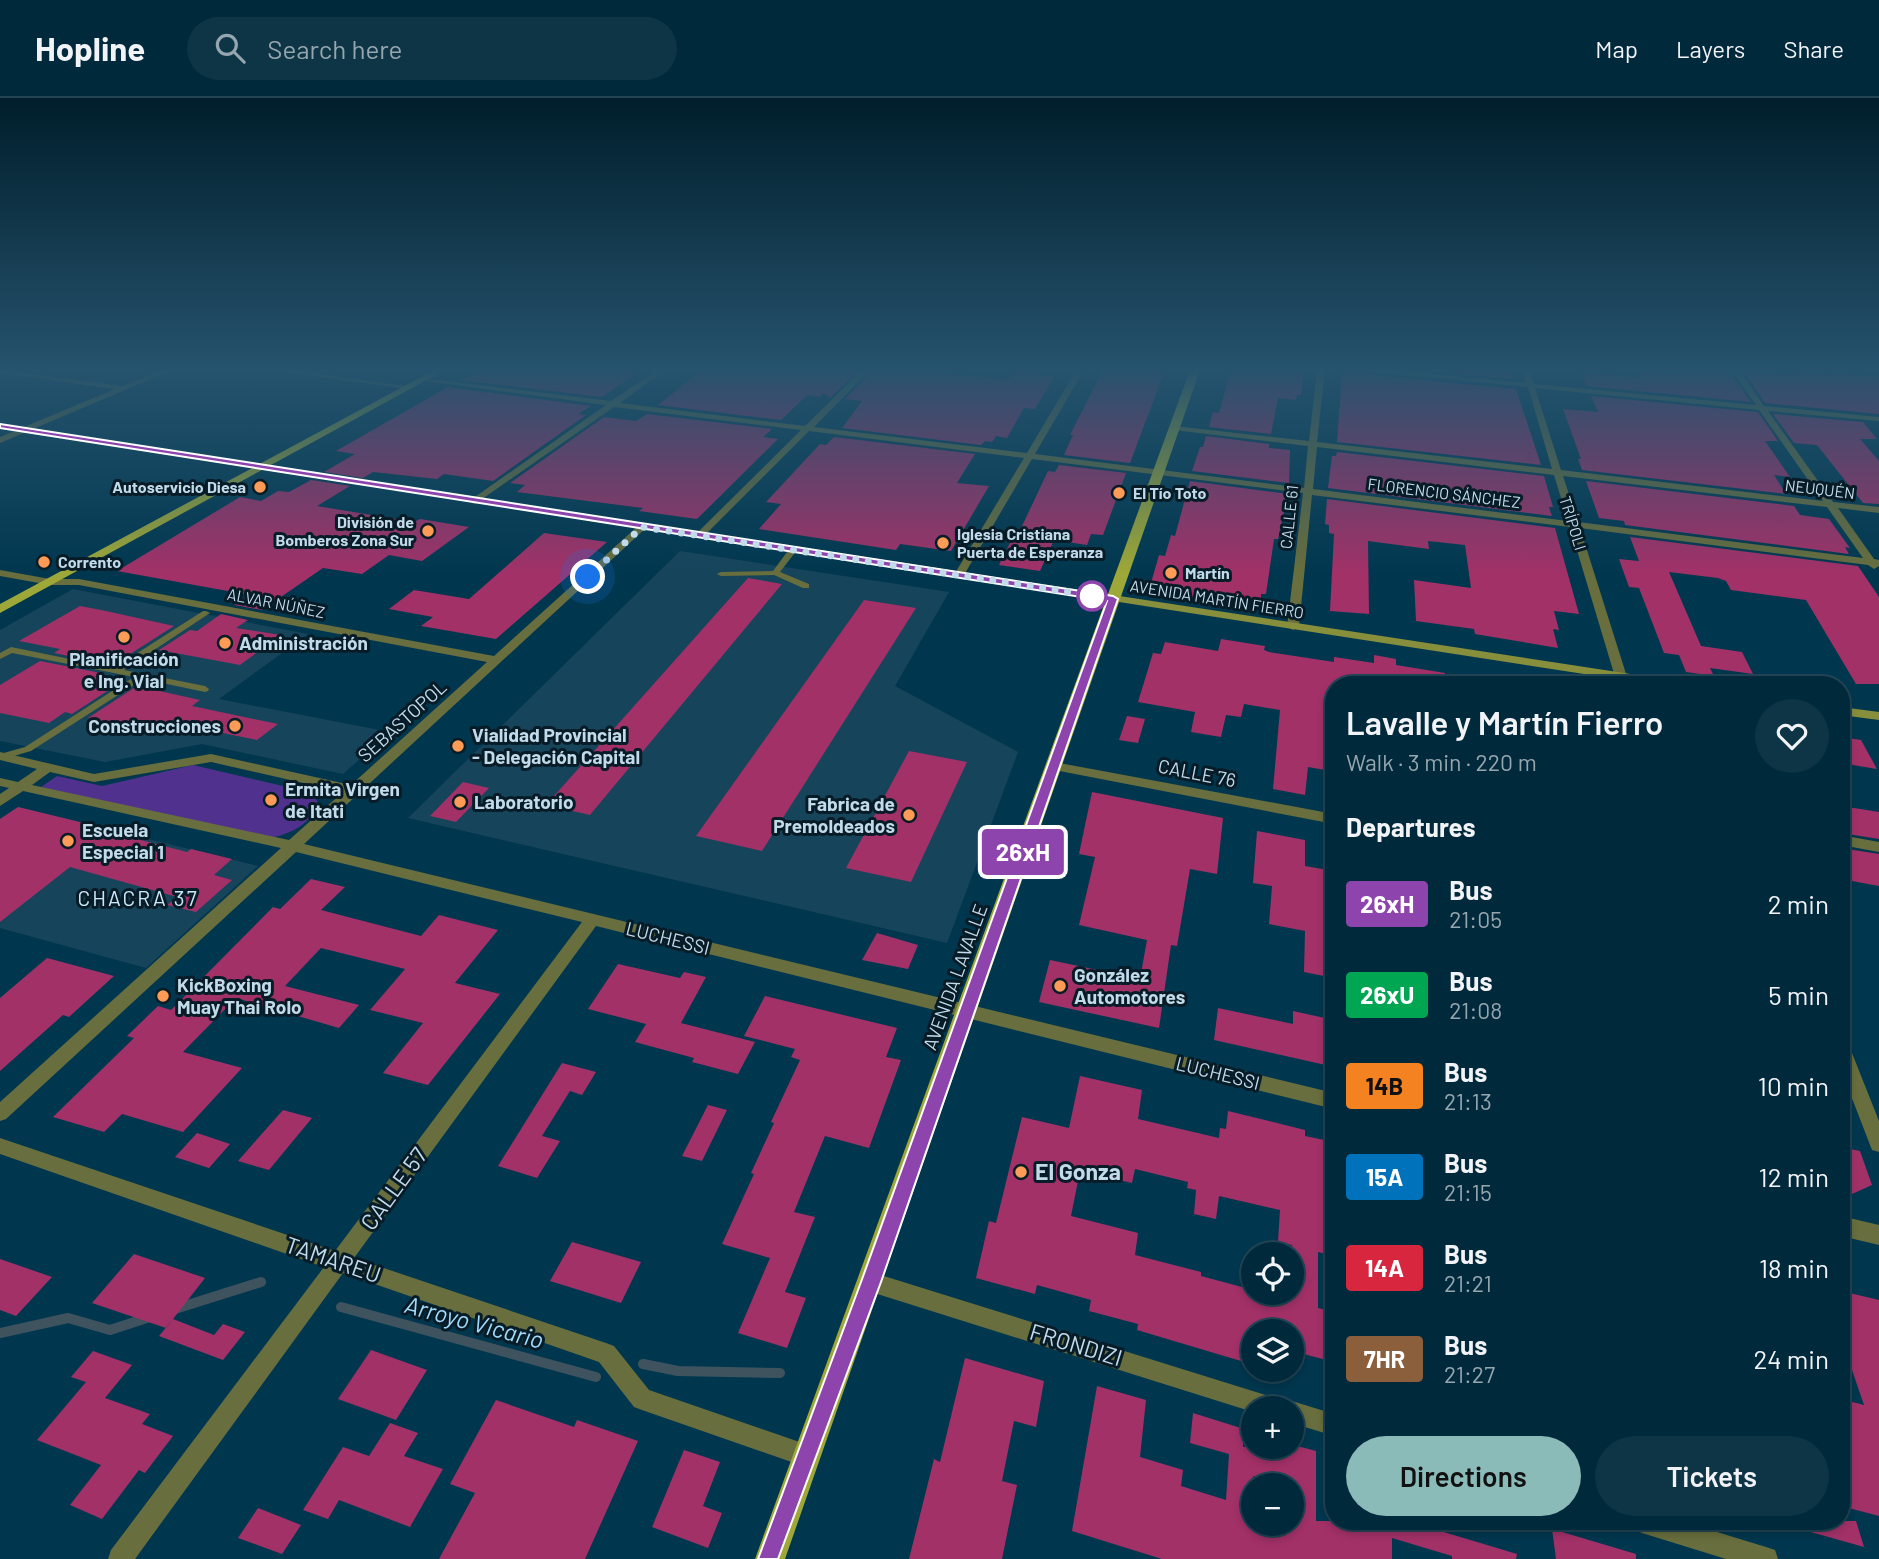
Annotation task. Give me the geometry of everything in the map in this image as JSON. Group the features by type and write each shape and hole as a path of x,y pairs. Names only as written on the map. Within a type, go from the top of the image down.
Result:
{"main road":[{"name":"AVENIDA MARTÍN FIERRO","path":"75,438 1614,676"},
{"path":"0,609 314,438"},
{"name":"AVENIDA LAVALLE","path":"770,1559 1170,438"},
{"path":"1850,711 1879,716"}],"street":[{"path":"475,501 564,438"},
{"path":"699,536 797,438"},
{"name":"FLORENCIO SÁNCHEZ","path":"888,438 1875,563"},
{"path":"959,575 1040,438"},
{"name":"NEUQUÉN","path":"1262,438 1879,510"},
{"name":"CALLE 61","path":"1293,627 1314,438"},
{"name":"TRÍPOLI","path":"1547,438 1621,676"},
{"path":"1784,438 1875,563 1879,573"},
{"name":"SEBASTOPOL","path":"0,1113 642,527"},
{"name":"ALVAR NÚÑEZ","path":"0,573 50,582 79,582 497,660"},
{"path":"0,756 94,778 211,758 355,790"},
{"name":"CALLE 76","path":"1054,766 1325,817"},
{"path":"0,801 48,768"},
{"name":"LUCHESSI","path":"0,782 293,846 1325,1099"},
{"path":"1850,842 1879,847"},
{"name":"CALLE 57","path":"120,1559 592,920"},
{"path":"1850,1071 1879,1144"},
{"name":"TAMAREU","path":"0,1146 606,1354 642,1399 806,1455"},
{"path":"1850,1228 1879,1235"},
{"name":"FRONDIZI","path":"871,1282 1241,1397"},
{"path":"1304,1416 1325,1422"},
{"path":"1672,1530 1766,1559"}],"lane":[{"path":"775,573 793,550"},
{"path":"721,573 775,573 806,586"},
{"path":"116,671 206,613"},
{"path":"0,656 11,650 205,689"},
{"path":"0,756 28,749 141,677"}],"shaded area":[{"path":"680,551 949,592 895,686 1018,752 947,943 408,818"},
{"path":"73,589 308,634 219,699 390,732 343,774 202,744 105,762 0,741 0,630"},
{"path":"193,765 313,793 319,805 302,825 263,840 41,787 57,776 102,786"},
{"path":"18,807 258,866 146,968 0,928 0,819"}],"building":[{"path":"358,438 553,438 493,481 444,474 437,479 373,472 363,478 324,472 355,454 336,451"},
{"path":"574,438 778,439 697,519 639,511 643,508 517,492 525,485 510,483"},
{"path":"833,438 844,438 975,454 957,483 989,486 951,551 900,544 896,550 759,529 781,504 766,502 820,444 826,445"},
{"path":"925,438 995,438 992,442 985,441 981,445"},
{"path":"1072,438 1139,438 1130,463 1064,455"},
{"path":"1205,438 1223,438 1269,444 1269,448 1290,450 1289,483 1192,471 1200,447 1203,447"},
{"path":"1337,438 1532,438 1541,465 1337,442"},
{"path":"1574,438 1776,438 1778,441 1765,441 1790,477 1774,475 1786,494 1582,470 1578,459 1581,459"},
{"path":"1791,438 1876,438 1860,439 1879,461 1879,504 1863,503 1817,445 1794,443"},
{"path":"1337,452 1544,476 1553,507 1549,507 1552,516 1328,488 1332,456 1336,456"},
{"path":"1059,465 1126,473 1103,535 1091,534 1087,545 1054,540 1040,571 999,565 1011,541 1015,541 1048,471 1055,472"},
{"path":"311,480 350,486 317,506 414,522 420,519 469,527 422,561 389,555 362,574 323,568 262,610 234,605 250,595 117,571 240,497 261,501 278,491 289,492"},
{"path":"1190,481 1288,494 1278,539 1274,539 1266,594 1261,594 1261,598 1233,597 1232,603 1149,590 1159,555 1165,556 1171,535 1175,536"},
{"path":"1586,481 1794,506 1800,515 1829,519 1850,548 1845,547 1849,554 1625,525 1624,521 1599,518"},
{"path":"1327,499 1555,528 1579,614 1554,611 1559,630 1553,629 1558,648 1475,634 1474,629 1416,621 1414,580 1471,588 1465,545 1428,541 1429,549 1368,541 1369,614 1330,611 1334,534 1329,533 1329,525 1325,524"},
{"path":"544,533 607,542 496,639 421,626 433,617 389,609 414,590 469,599"},
{"path":"1630,537 1858,566 1879,597 1879,684 1856,684 1806,600 1731,590 1726,581 1718,578 1669,572 1701,646 1742,652 1753,674 1710,668 1714,676 1686,672 1679,655 1664,653 1639,588 1629,587 1619,559 1639,561"},
{"path":"748,578 782,584 590,815 546,805"},
{"path":"864,600 916,608 762,851 696,836"},
{"path":"80,606 174,626 113,665 54,653 60,649 19,641"},
{"name":"Administración","path":"221,614 248,620 236,628 281,635 240,665 159,650 190,630 197,631"},
{"path":"1221,639 1265,646 1264,650 1269,652 1334,662 1334,657 1374,663 1374,655 1396,659 1396,665 1445,673 1445,676 1325,676 1325,770 1308,767 1305,795 1273,789 1280,710 1244,704 1241,717 1226,715 1221,737 1191,732 1195,712 1138,702 1153,653 1161,654 1165,642 1218,651"},
{"path":"40,661 101,673 95,677 121,682 72,714 65,712 49,723 0,713 0,685"},
{"path":"137,686 200,700 192,706 278,724 257,740 168,722 153,734 88,718"},
{"path":"1127,716 1145,719 1138,743 1119,740"},
{"path":"1850,738 1861,740 1877,769 1850,764"},
{"name":"Fabrica de Premoldeados","path":"909,751 967,762 911,882 846,868"},
{"name":"Laboratorio","path":"463,782 489,788 456,822 430,816"},
{"path":"1092,792 1223,818 1217,874 1190,869 1177,946 1171,945 1159,1028 1039,1002 1050,960 1140,979 1147,940 1079,925 1095,857 1079,854"},
{"path":"18,807 117,831 114,833 187,852 191,849 232,859 214,875 232,880 196,912 167,905 177,897 70,867 0,922 0,819"},
{"path":"1850,807 1879,812 1879,839 1850,834"},
{"path":"1257,831 1305,840 1305,866 1325,869 1325,976 1304,972 1305,931 1269,924 1272,886 1253,883"},
{"path":"1850,849 1879,854 1879,886 1850,881"},
{"path":"311,879 345,887 321,910 421,936 439,915 498,930 455,983 500,994 428,1085 383,1073 423,1023 370,1010 405,969 321,948 285,986 359,1005 339,1028 236,998 183,1052 242,1068 183,1132 122,1114 104,1132 53,1117 134,1038 127,1036 158,1006 171,1010 273,907 280,909"},
{"path":"877,933 918,945 908,969 862,960"},
{"path":"47,958 114,976 69,1017 63,1015 0,1071 0,998"},
{"path":"618,964 680,978 684,972 706,977 681,1023 755,1042 738,1074 692,1062 694,1058 635,1042 646,1024 588,1009"},
{"path":"765,996 897,1028 886,1057 901,1060 869,1148 825,1136 794,1212 815,1217 785,1292 806,1298 787,1348 738,1333 770,1258 722,1244 754,1174 751,1173 774,1123 771,1122 800,1060 791,1057 795,1049 744,1036"},
{"path":"1218,1008 1293,1024 1293,1011 1325,1018 1325,1065 1214,1040"},
{"path":"562,1063 596,1072 582,1095 570,1091 542,1136 560,1141 537,1178 498,1166"},
{"path":"1080,1076 1142,1090 1138,1119 1219,1138 1220,1128 1226,1129 1228,1111 1305,1130 1305,1136 1325,1140 1325,1254 1318,1252 1318,1308 1325,1310 1325,1360 1304,1354 1304,1319 1241,1319 1241,1361 1137,1330 1138,1324 1089,1311 1091,1300 1037,1285 1035,1294 976,1278 989,1221 996,1223 1022,1117 1069,1128","holes":["1135,1169 1188,1182 1187,1188 1196,1190 1194,1214 1216,1219 1219,1196 1280,1210 1278,1242 1304,1242 1304,1305 1241,1305 1241,1287 1201,1276 1201,1272 1135,1255 1138,1233 1071,1216 1080,1171 1132,1183"]},
{"path":"708,1105 727,1110 702,1161 682,1156"},
{"path":"283,1110 312,1118 269,1170 238,1161"},
{"path":"197,1133 230,1144 209,1168 175,1157"},
{"path":"1850,1149 1860,1151 1872,1185 1852,1194"},
{"path":"572,1242 641,1262 621,1303 550,1281"},
{"path":"134,1254 205,1278 166,1328 92,1303"},
{"path":"0,1259 52,1277 16,1316 0,1310"},
{"path":"1850,1293 1879,1300 1879,1516 1850,1508 1850,1401 1864,1405 1850,1364"},
{"path":"173,1319 214,1335 223,1324 245,1332 223,1360 159,1336"},
{"path":"371,1350 427,1370 396,1420 338,1399"},
{"path":"93,1351 132,1365 105,1398 150,1414 142,1424 173,1436 145,1473 139,1470 102,1519 70,1505 101,1465 37,1440 86,1382 71,1377"},
{"path":"965,1358 1044,1381 1036,1427 1014,1421 1002,1481 1017,1485 1002,1559 909,1559 934,1459 940,1462"},
{"path":"1097,1386 1146,1400 1140,1457 1183,1470 1181,1486 1226,1500 1229,1454 1190,1443 1193,1413 1241,1428 1241,1459 1304,1459 1304,1448 1316,1451 1316,1521 1325,1521 1325,1530 1437,1530 1517,1554 1516,1559 1452,1559 1452,1556 1392,1538 1392,1559 1162,1559 1072,1531"},
{"path":"496,1400 574,1427 577,1420 638,1441 585,1559 439,1559 475,1493 450,1484"},
{"path":"390,1423 418,1433 404,1456 443,1469 410,1527 339,1500 328,1519 303,1510 343,1447 369,1456"},
{"path":"684,1450 720,1462 703,1506 722,1513 708,1548 652,1527"},
{"path":"258,1508 301,1525 282,1554 238,1538"},
{"path":"1850,1521 1856,1521 1864,1547 1804,1530 1850,1530"},
{"path":"1552,1530 1636,1554 1636,1559 1556,1559"}],"waterway":[{"name":"Arroyo Vicario","path":"175,1309 261,1282"},
{"name":"Arroyo Vicario","path":"341,1307 596,1377"},
{"name":"Arroyo Vicario","path":"0,1333 68,1318 110,1330 150,1317"},
{"name":"Arroyo Vicario","path":"643,1364 678,1371 780,1373"}],"bus line":[{"name":"26xH","path":"71,438 1113,599 770,1559"}],"place":[{"name":"Autoservicio Diesa","path":"260,487"},
{"name":"El Tío Toto","path":"1119,493"},
{"name":"División de Bomberos Zona Sur","path":"428,531"},
{"name":"Iglesia Cristiana Puerta de Esperanza","path":"943,543"},
{"name":"Corrento","path":"44,562"},
{"name":"Martín","path":"1171,573"},
{"name":"Planificación e Ing. Vial","path":"124,637"},
{"name":"Administración","path":"225,643"},
{"name":"Construcciones","path":"235,726"},
{"name":"Vialidad Provincial - Delegación Capital","path":"458,746"},
{"name":"Ermita Virgen de Itati","path":"271,800"},
{"name":"Laboratorio","path":"460,802"},
{"name":"Fabrica de Premoldeados","path":"909,815"},
{"name":"Escuela Especial 1","path":"68,841"},
{"name":"González Automotores","path":"1060,986"},
{"name":"KickBoxing Muay Thai Rolo","path":"163,996"},
{"name":"El Gonza","path":"1021,1172"}],"district":[{"name":"CHACRA 37","path":"138,899"}],"route":[{"path":"588,577 642,527 1096,596 1092,596"}]}
